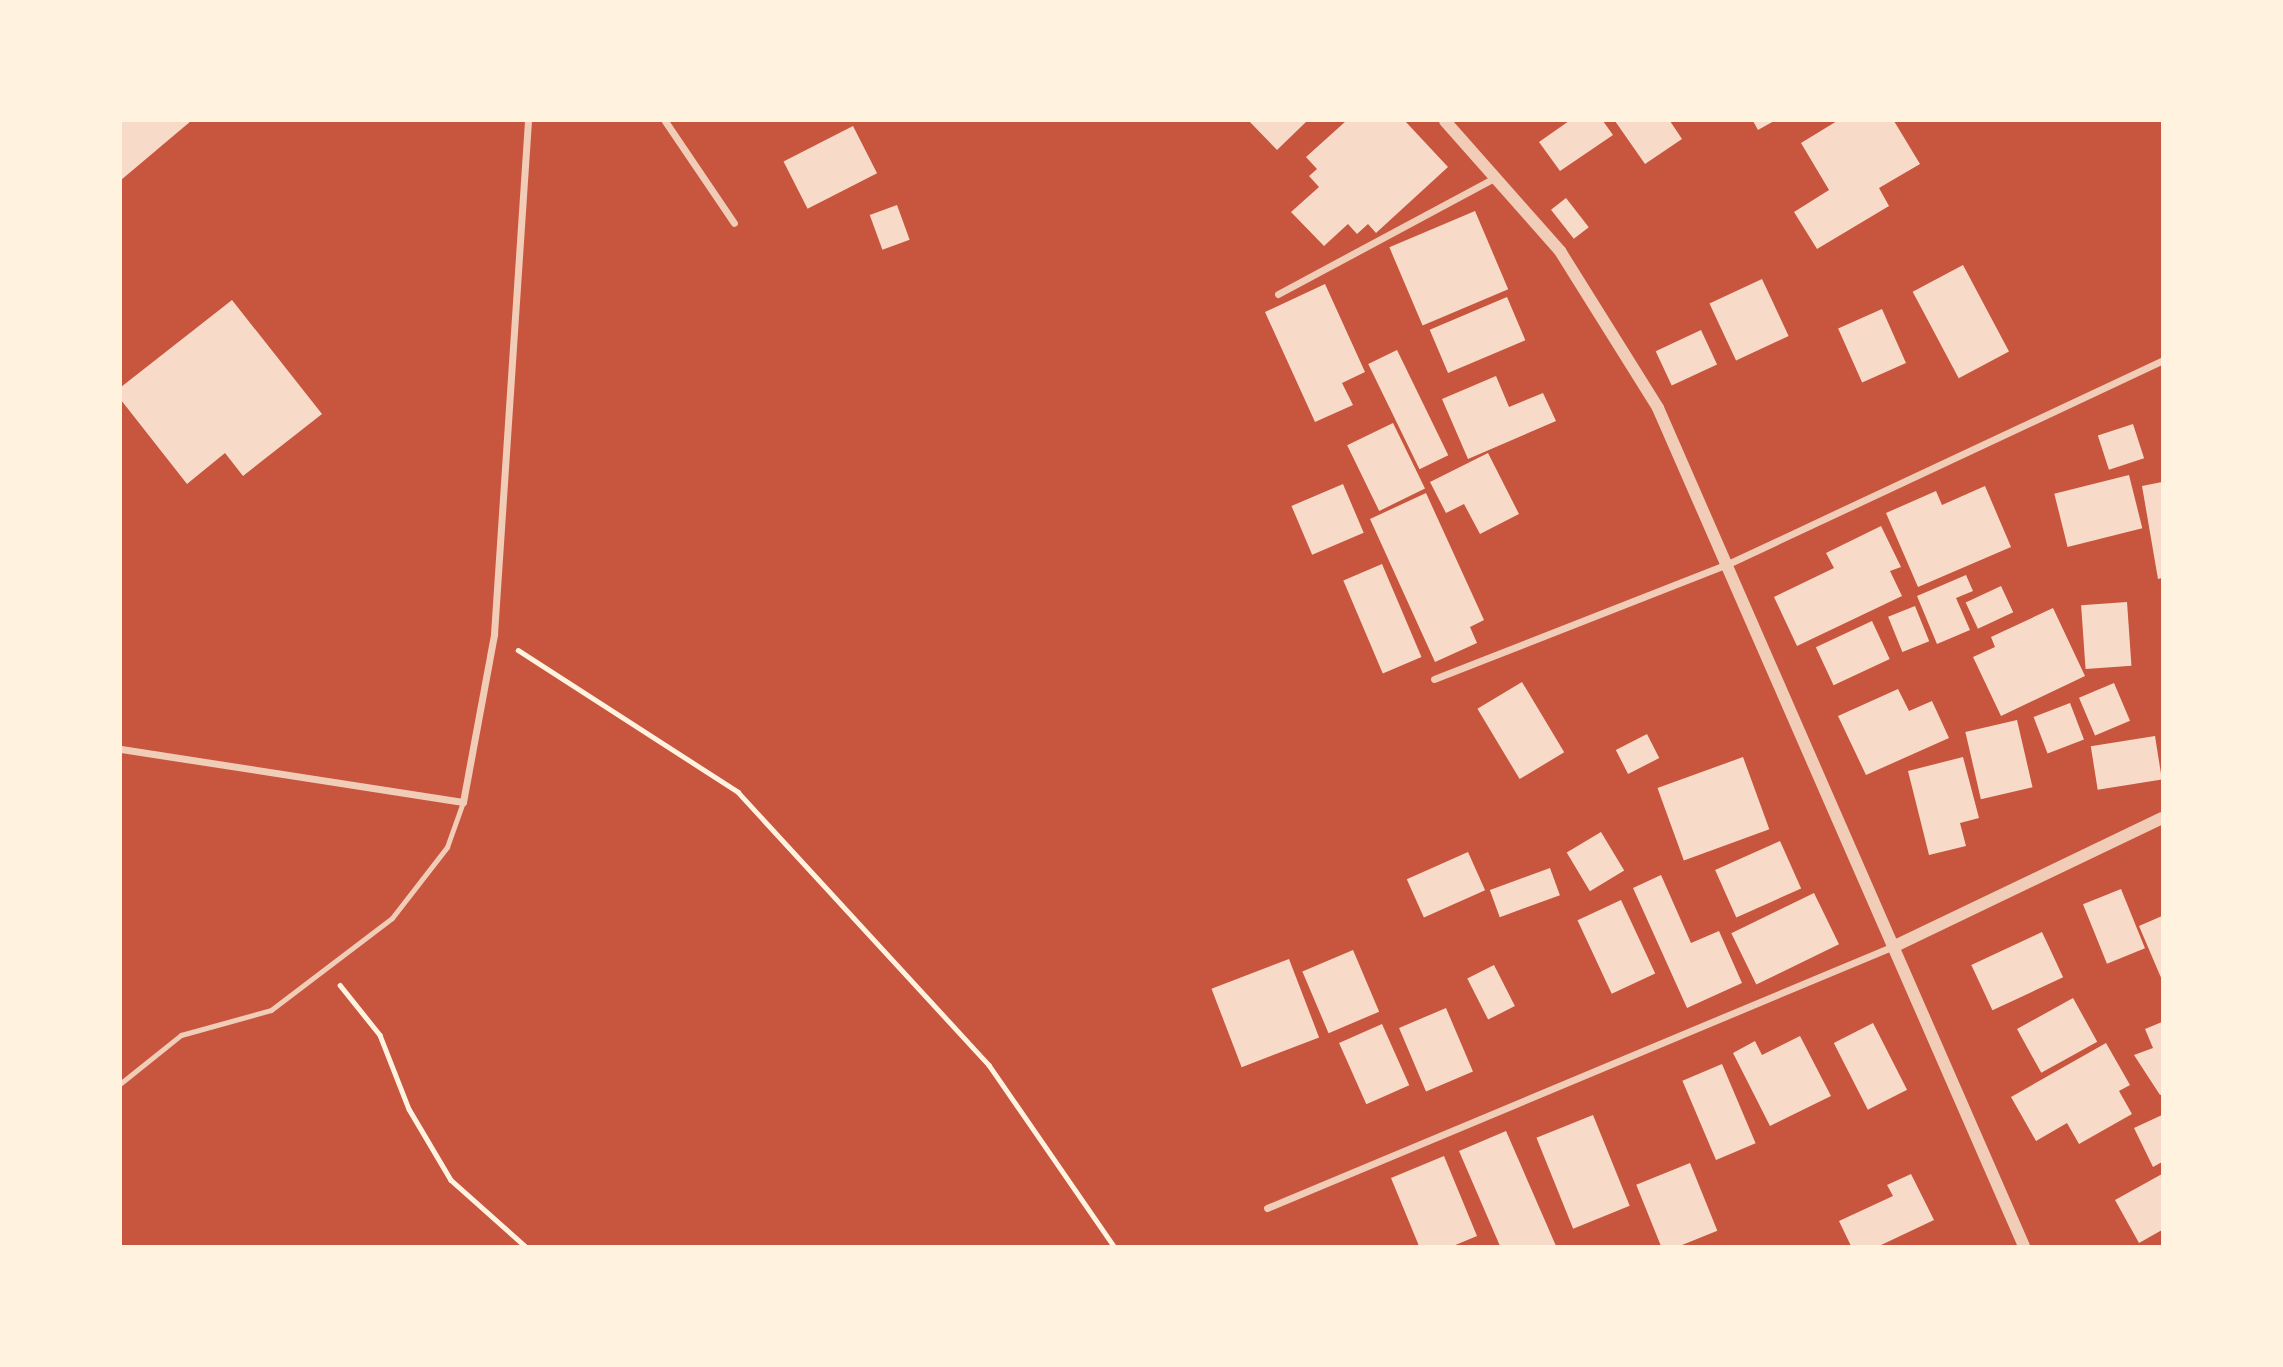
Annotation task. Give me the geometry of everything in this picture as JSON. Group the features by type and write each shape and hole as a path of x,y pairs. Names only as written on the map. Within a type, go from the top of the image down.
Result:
{"street":[{"path":"121,749 463,802 494,634 528,121"},
{"path":"665,121 734,223"},
{"path":"1445,121 1560,251 1658,408 1730,563 1897,945 2024,1246"},
{"path":"1278,294 1497,177"},
{"path":"1434,679 1730,563 2162,360"},
{"path":"1267,1208 1897,945 2162,818"}],"lane":[{"path":"121,1083 181,1035 271,1010 392,918 447,847 463,802"}],"path":[{"path":"494,634 738,792 989,1065 1114,1246"},
{"path":"327,968 380,1035 409,1109 451,1180 525,1246"}],"building":[{"path":"121,121 191,121 121,180"},
{"path":"1249,121 1307,121 1277,150"},
{"path":"1346,121 1405,121 1448,167 1376,233 1368,224 1357,234 1348,224 1324,246 1291,212 1319,187 1309,176 1317,169 1306,157"},
{"path":"1569,121 1603,121 1613,135 1560,171 1539,142"},
{"path":"1615,121 1670,121 1682,139 1645,164"},
{"path":"1753,121 1774,121 1758,130"},
{"path":"1837,121 1894,121 1920,164 1879,188 1889,206 1817,249 1794,212 1829,190 1801,143"},
{"path":"853,126 877,173 808,209 784,161"},
{"path":"1566,198 1589,227 1574,239 1551,210"},
{"path":"897,205 910,240 882,250 870,215"},
{"path":"1475,211 1508,289 1423,326 1389,247"},
{"path":"1963,265 2009,352 1959,378 1913,292"},
{"path":"1762,279 1789,336 1736,361 1709,304"},
{"path":"1325,284 1365,372 1342,383 1353,405 1315,422 1265,312"},
{"path":"1507,297 1525,340 1448,373 1430,330"},
{"path":"232,300 322,414 243,476 225,453 187,484 121,400 121,387"},
{"path":"1882,309 1906,363 1862,382 1838,329"},
{"path":"1701,330 1717,364 1672,386 1656,351"},
{"path":"1397,350 1448,455 1420,469 1368,364"},
{"path":"1496,376 1509,407 1543,393 1556,421 1468,459 1442,399"},
{"path":"1393,423 1425,489 1379,511 1347,445"},
{"path":"2133,424 2144,458 2109,470 2098,435"},
{"path":"1488,453 1519,514 1480,534 1464,504 1446,513 1430,482"},
{"path":"2129,475 2142,528 2068,547 2054,494"},
{"path":"2162,482 2162,578 2158,579 2142,486"},
{"path":"1343,484 1364,533 1312,555 1291,506"},
{"path":"1985,486 2011,547 1918,587 1886,513 1936,491 1942,505"},
{"path":"1426,493 1484,620 1470,627 1477,643 1435,662 1370,519"},
{"path":"1881,526 1901,567 1890,571 1902,596 1797,646 1774,597 1834,568 1826,553"},
{"path":"1382,564 1421,657 1383,673 1343,580"},
{"path":"1966,575 1973,591 1956,598 1970,630 1937,644 1917,596"},
{"path":"2001,586 2013,612 1978,629 1966,602"},
{"path":"2127,602 2131,666 2086,669 2081,605"},
{"path":"1915,606 1929,641 1902,652 1888,617"},
{"path":"2053,608 2085,676 2001,716 1973,657 1995,647 1991,637"},
{"path":"1872,621 1890,659 1834,685 1816,647"},
{"path":"1522,682 1564,752 1520,779 1477,709"},
{"path":"2114,683 2130,721 2095,736 2079,698"},
{"path":"1898,689 1909,711 1932,701 1949,738 1866,775 1838,716"},
{"path":"2070,703 2084,739 2048,753 2034,717"},
{"path":"2017,720 2033,787 1981,799 1965,732"},
{"path":"1647,734 1659,758 1628,774 1616,750"},
{"path":"2155,736 2162,779 2098,790 2091,746"},
{"path":"1743,757 1769,829 1684,860 1657,788"},
{"path":"1963,757 1979,818 1960,823 1966,846 1929,855 1908,771"},
{"path":"1601,832 1624,871 1590,891 1567,853"},
{"path":"1780,841 1801,889 1736,917 1715,870"},
{"path":"1468,852 1485,890 1424,918 1407,879"},
{"path":"1550,868 1560,895 1500,917 1490,890"},
{"path":"1661,875 1691,943 1719,931 1742,983 1687,1008 1633,888"},
{"path":"2121,889 2145,948 2107,964 2083,904"},
{"path":"1814,893 1839,944 1756,985 1731,933"},
{"path":"1621,900 1655,973 1612,994 1577,920"},
{"path":"2162,916 2162,980 2139,926"},
{"path":"2042,932 2063,977 1992,1010 1971,965"},
{"path":"1353,950 1379,1012 1329,1033 1302,971"},
{"path":"1289,959 1319,1037 1242,1067 1212,989"},
{"path":"1494,965 1515,1006 1488,1020 1467,979"},
{"path":"2073,998 2097,1042 2041,1073 2017,1029"},
{"path":"1446,1008 1473,1072 1426,1091 1399,1028"},
{"path":"2162,1022 2160,1095 2134,1055 2153,1048 2145,1029"},
{"path":"1873,1023 1907,1090 1868,1110 1834,1043"},
{"path":"1382,1024 1409,1085 1366,1104 1339,1043"},
{"path":"1800,1036 1831,1096 1770,1126 1733,1053 1755,1041 1762,1055"},
{"path":"2106,1043 2130,1085 2119,1091 2132,1114 2079,1144 2067,1123 2036,1141 2011,1097"},
{"path":"1722,1064 1756,1143 1716,1160 1682,1081"},
{"path":"1593,1115 1630,1206 1573,1229 1536,1138"},
{"path":"2162,1115 2162,1162 2153,1167 2134,1128"},
{"path":"1506,1131 1556,1246 1500,1246 1459,1151"},
{"path":"1444,1156 1477,1236 1453,1246 1419,1246 1391,1178"},
{"path":"1690,1163 1717,1231 1679,1246 1661,1246 1636,1185"},
{"path":"1911,1174 1934,1220 1879,1246 1851,1246 1839,1221 1893,1196 1887,1185"},
{"path":"2162,1174 2162,1230 2139,1243 2115,1200"}]}
